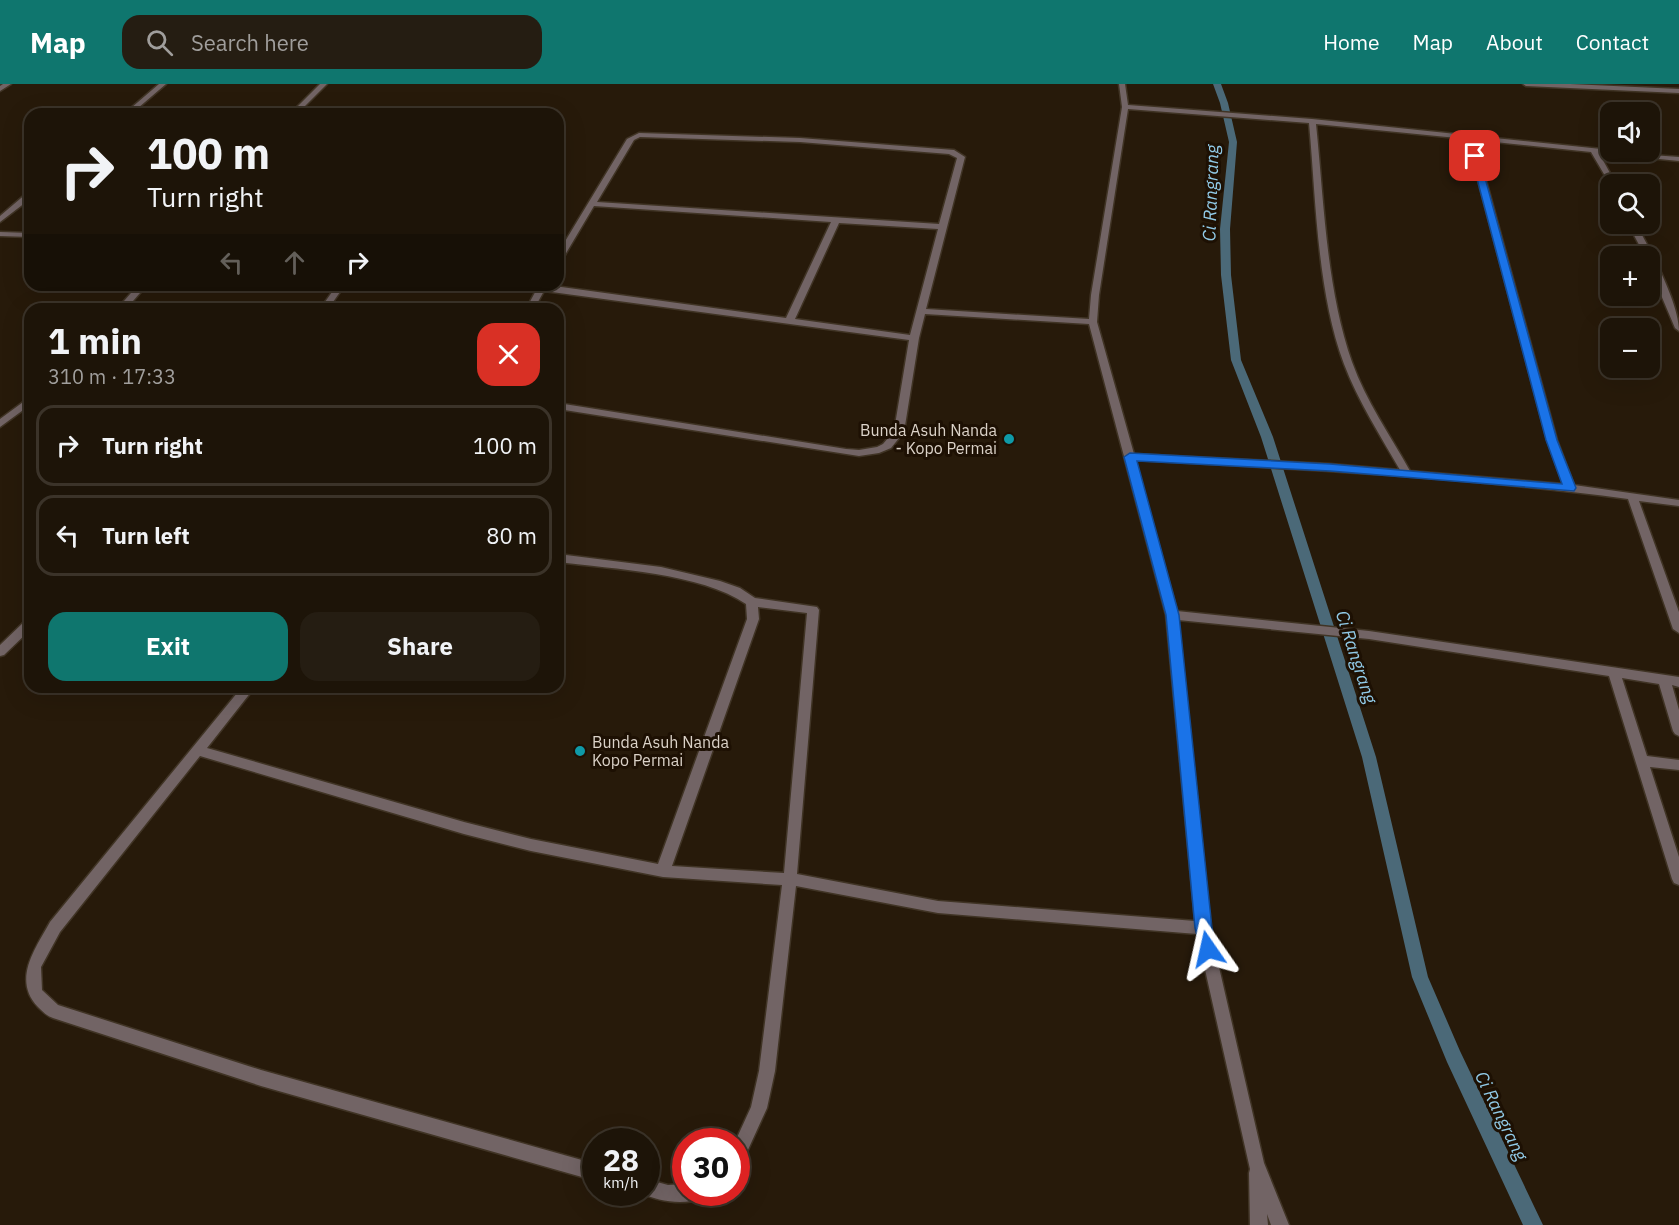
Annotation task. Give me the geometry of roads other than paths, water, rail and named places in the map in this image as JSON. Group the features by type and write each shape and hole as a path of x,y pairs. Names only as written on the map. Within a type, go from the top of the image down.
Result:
{"street":[{"path":"0,89 8,84"},
{"path":"134,108 163,84"},
{"path":"298,108 324,84"},
{"path":"1122,84 1125,107 1095,295 1093,322 1172,615 1203,928 1256,1163 1280,1225"},
{"path":"1526,84 1679,91"},
{"path":"1125,107 1312,121 1679,159"},
{"path":"1312,121 1329,270 1343,349 1360,388 1407,474"},
{"path":"564,250 631,138 639,135 800,140 959,154 962,158 941,227 914,338 899,432 887,446 869,453 846,452 564,407"},
{"path":"1470,136 1551,440 1570,488"},
{"path":"1594,150 1607,174"},
{"path":"0,220 24,200"},
{"path":"592,204 941,227"},
{"path":"789,322 836,220"},
{"path":"0,234 24,235"},
{"path":"1660,284 1679,328"},
{"path":"564,289 914,338"},
{"path":"126,303 138,291"},
{"path":"921,311 1093,322"},
{"path":"0,424 24,405"},
{"path":"1130,457 1330,467 1570,488 1679,503"},
{"path":"1633,498 1679,629"},
{"path":"564,559 661,571 716,584 736,591 752,602 807,607 813,610 790,879 767,1071 759,1108 750,1128"},
{"path":"663,871 753,619 752,602"},
{"path":"1172,615 1369,635 1679,682"},
{"path":"0,652 24,629"},
{"path":"1614,672 1644,761 1679,879"},
{"path":"1664,680 1679,731"},
{"path":"244,693 56,927 34,966 35,993 53,1011 261,1078 582,1169"},
{"path":"199,751 464,828 531,845 663,871 790,879 938,907 1203,928"},
{"path":"1644,761 1679,765"},
{"path":"1256,1163 1259,1225"}],"waterway":[{"name":"Ci Rangrang","path":"1217,84 1233,142 1225,229 1226,275 1236,360 1267,437 1369,757 1420,977 1453,1056 1533,1225"}],"place":[{"name":"Bunda Asuh Nanda - Kopo Permai","path":"1009,439"},
{"name":"Bunda Asuh Nanda Kopo Permai","path":"580,751"}]}
